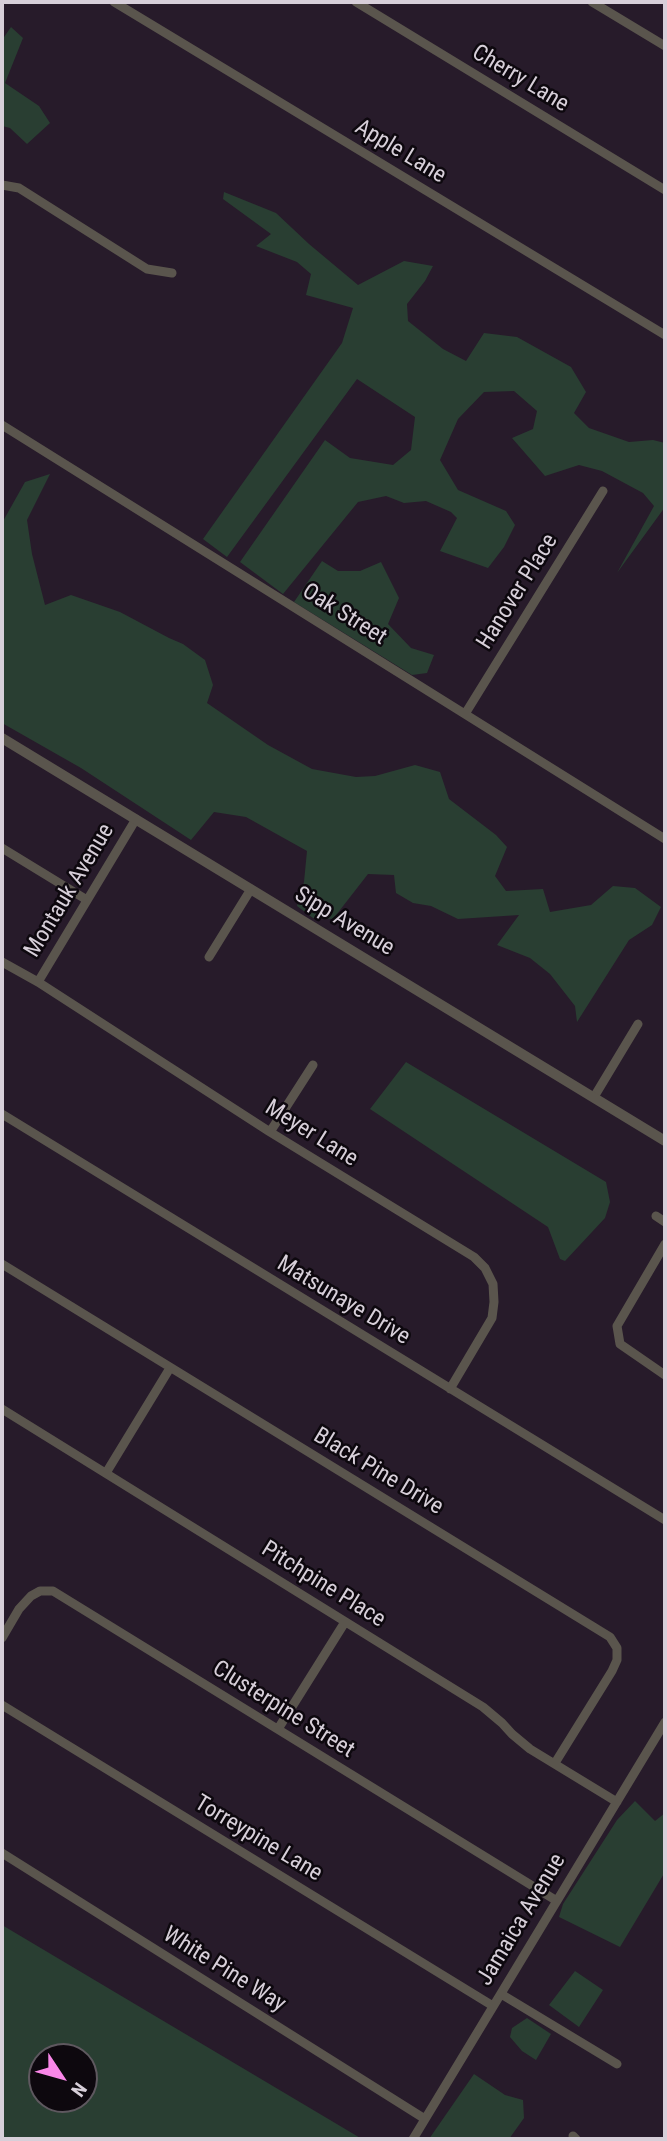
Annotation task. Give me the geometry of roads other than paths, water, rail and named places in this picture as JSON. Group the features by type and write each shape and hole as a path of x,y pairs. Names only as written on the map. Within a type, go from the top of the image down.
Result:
{"street":[{"name":"Apple Lane","path":"114,2 665,335"},
{"name":"Cherry Lane","path":"356,2 665,190"},
{"path":"598,3 665,46"},
{"path":"2,185 19,188 146,269 172,273"},
{"name":"Oak Street","path":"2,425 665,838"},
{"name":"Hanover Place","path":"465,714 603,491"},
{"name":"Sipp Avenue","path":"2,738 665,1141"},
{"name":"Montauk Avenue","path":"38,982 136,819"},
{"path":"2,848 87,900"},
{"path":"209,957 251,889"},
{"name":"Meyer Lane","path":"2,962 38,982 270,1132 474,1257 485,1268 493,1284 492,1318 450,1389"},
{"path":"594,1097 638,1024"},
{"path":"270,1132 313,1065"},
{"name":"Matsunaye Drive","path":"2,1115 665,1520"},
{"path":"665,1244 617,1326 620,1344 665,1375"},
{"name":"Black Pine Drive","path":"2,1264 610,1637 617,1648 617,1660 555,1763"},
{"path":"106,1473 170,1368"},
{"name":"Pitchpine Place","path":"2,1409 484,1707 521,1742 617,1802"},
{"name":"Clusterpine Street","path":"2,1638 19,1609 31,1596 40,1591 53,1591 557,1901"},
{"path":"278,1729 345,1622"},
{"name":"Torreypine Lane","path":"2,1705 493,2006"},
{"name":"Jamaica Avenue","path":"412,2139 665,1721"},
{"name":"White Pine Way","path":"2,1853 425,2119"},
{"path":"500,1994 617,2064"}]}
